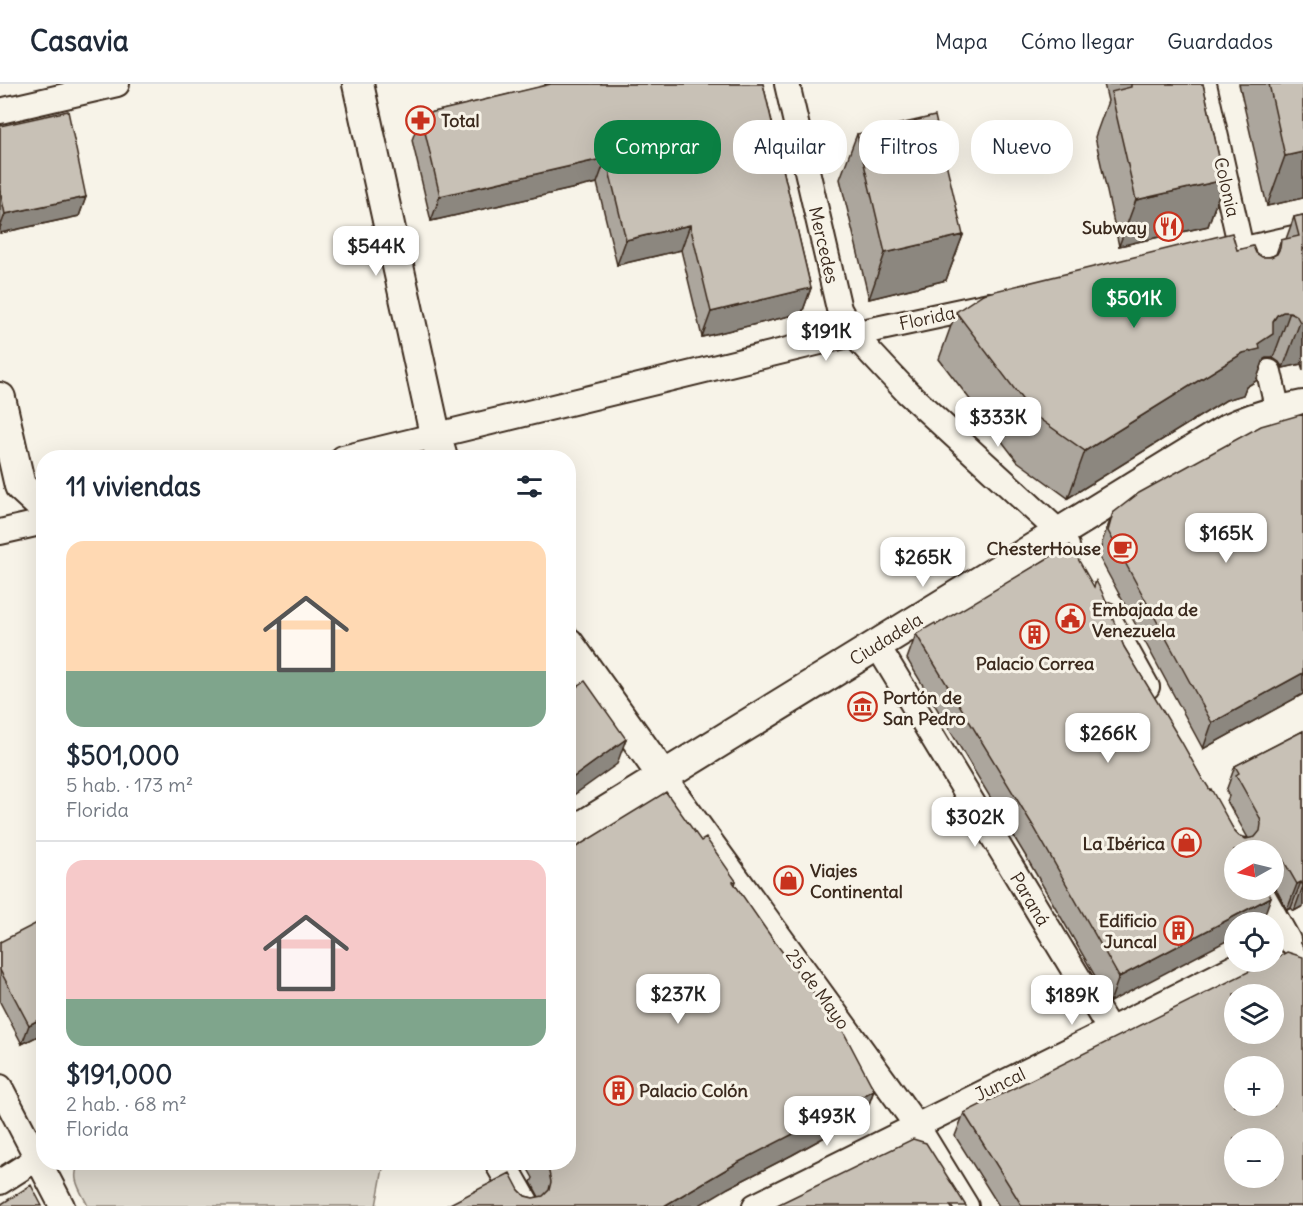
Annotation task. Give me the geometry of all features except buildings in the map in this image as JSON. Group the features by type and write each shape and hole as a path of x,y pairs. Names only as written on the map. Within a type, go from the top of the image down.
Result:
{"street":[{"path":"0,111 117,84"},
{"path":"358,84 438,446"},
{"name":"Mercedes","path":"787,84 839,309 853,334 908,393 1059,532 1077,563"},
{"name":"Colonia","path":"1204,84 1250,290"},
{"path":"1196,260 1303,236"},
{"name":"Florida","path":"406,450 438,446 853,334 1013,300"},
{"path":"1269,372 1290,409"},
{"path":"0,398 20,486 36,501"},
{"name":"Ciudadela","path":"576,829 1227,429 1246,421 1290,409"},
{"path":"0,532 36,524"},
{"path":"1095,594 1158,707"},
{"name":"Paraná","path":"877,645 1110,1030"},
{"path":"576,654 663,776"},
{"name":"25 de Mayo","path":"663,776 917,1126 966,1206"},
{"path":"1266,900 1303,967"},
{"name":"Juncal","path":"755,1206 1225,972"},
{"path":"0,1087 36,1149"},
{"path":"0,1182 36,1159"},
{"path":"46,1170 62,1206"},
{"path":"505,1170 525,1206"}],"shaded area":[{"path":"77,1170 383,1170 376,1206 88,1206 76,1179"}],"place":[{"name":"Total","path":"420,120"},
{"name":"Subway","path":"1168,227"},
{"name":"ChesterHouse","path":"1122,548"},
{"name":"Embajada de Venezuela","path":"1071,619"},
{"name":"Palacio Correa","path":"1035,634"},
{"name":"Portón de San Pedro","path":"862,707"},
{"name":"La Ibérica","path":"1186,843"},
{"name":"Viajes Continental","path":"789,880"},
{"name":"Edificio Juncal","path":"1178,930"},
{"name":"Palacio Colón","path":"618,1090"}]}
